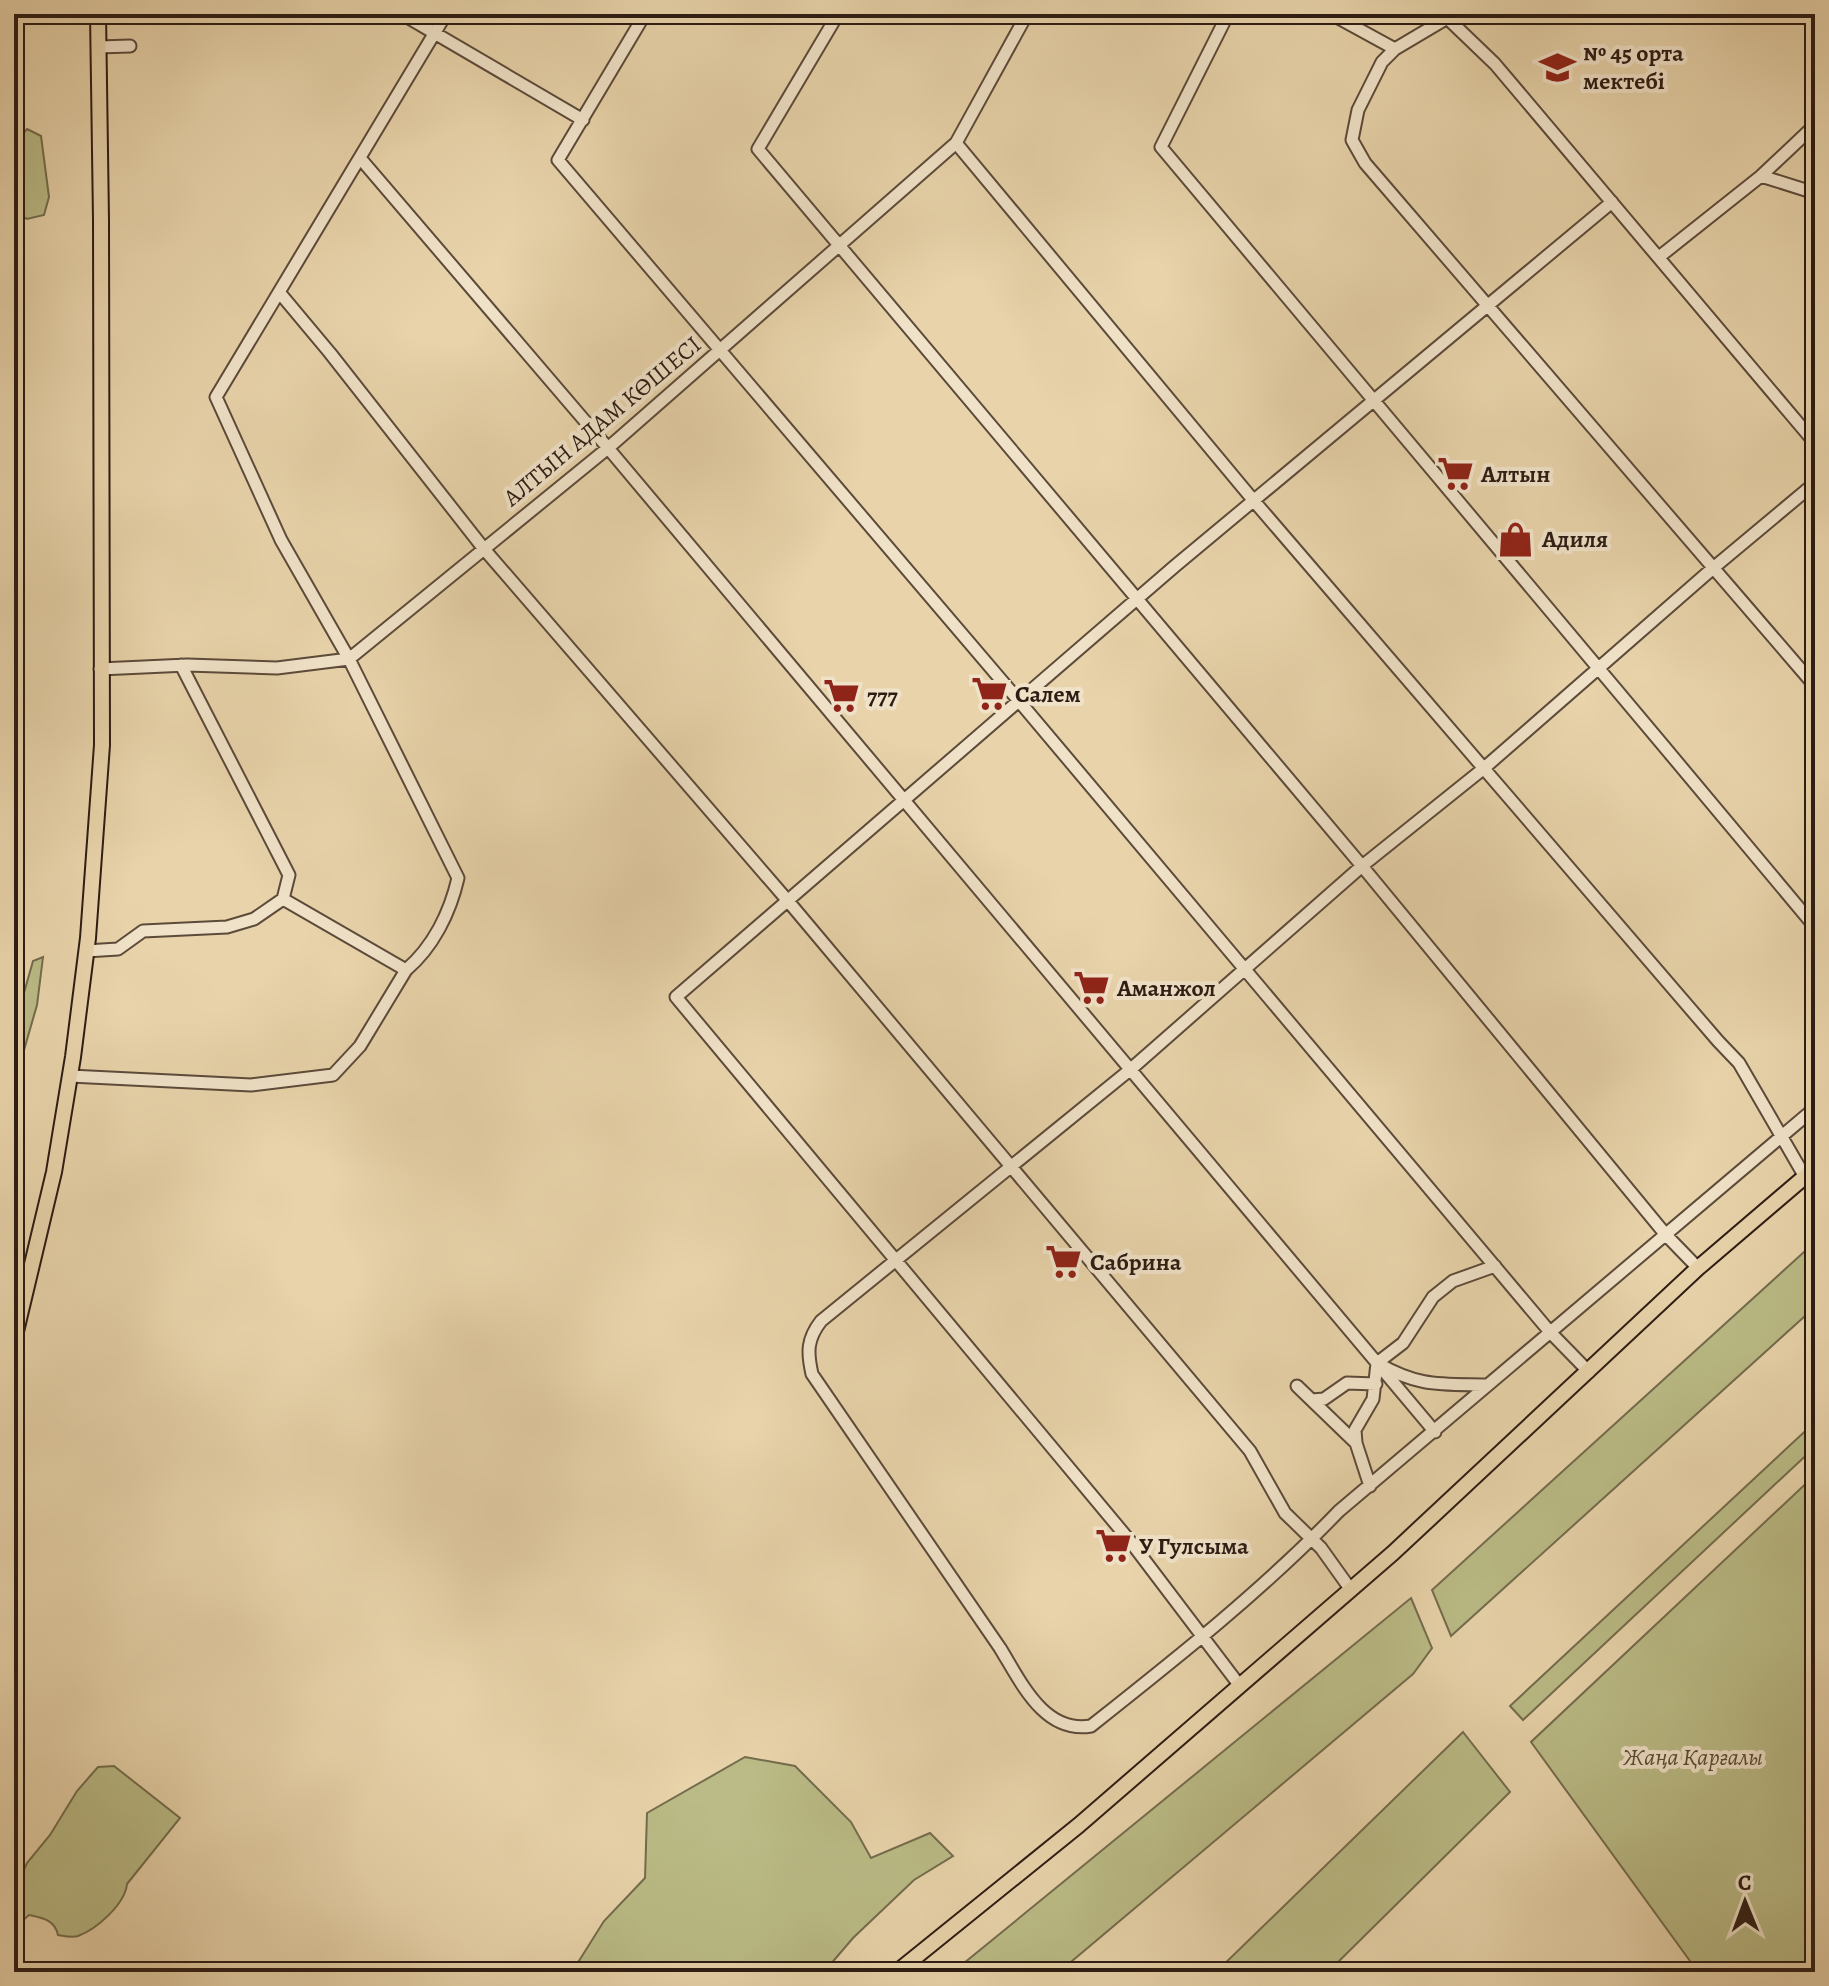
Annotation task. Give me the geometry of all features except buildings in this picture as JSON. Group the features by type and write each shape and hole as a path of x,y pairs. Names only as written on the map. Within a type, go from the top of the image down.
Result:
{"main road":[{"path":"14,1340 54,1172 70,1076 86,951 102,745 98,14"},
{"path":"897,1972 1036,1860 1351,1590 1698,1268 1810,1172"}],"street":[{"path":"402,14 583,120"},
{"path":"70,1076 251,1085 333,1075 360,1046 406,970 424,955 453,902 458,878 349,659 281,540 216,397 446,14"},
{"path":"645,14 558,160 1246,969 1550,1332 1589,1372"},
{"path":"838,14 758,149 1362,866 1666,1235 1698,1268"},
{"name":"АЛТЫН АДАМ КӨШЕСІ","path":"349,659 608,448 956,143 1027,14"},
{"path":"1228,14 1161,147 1815,927"},
{"path":"1331,14 1395,49"},
{"path":"1815,443 1495,64 1448,16 1395,49 1382,62 1358,110 1352,140 1365,163 1815,686"},
{"path":"98,47 130,46"},
{"path":"1659,257 1761,176 1815,125"},
{"path":"956,143 1254,501 1739,1063 1782,1135 1810,1172"},
{"path":"360,158 608,448 1435,1432"},
{"path":"1761,176 1815,193"},
{"path":"1240,1686 1130,1541 676,997 1136,600 1612,202"},
{"path":"279,292 484,549 788,901 1250,1451 1285,1513 1312,1539 1351,1590"},
{"path":"1815,483 1483,769 1362,866 1131,1069 821,1321 813,1332 807,1352 812,1374 992,1637 1028,1695 1056,1721 1077,1729 1091,1726 1203,1637 1339,1511 1815,1108"},
{"path":"100,669 181,665 277,668 349,659"},
{"path":"86,951 118,949 143,931 227,927 254,919 283,899 289,875 181,665"},
{"path":"283,899 406,970"},
{"path":"1370,1486 1355,1430 1373,1399 1377,1363 1403,1343 1433,1297 1453,1281 1495,1266"},
{"path":"1377,1363 1403,1378 1427,1384 1486,1385"},
{"path":"1312,1400 1324,1399 1347,1383 1376,1384"},
{"path":"1297,1386 1356,1443"}],"green space":[{"path":"27,129 41,136 49,197 44,215 27,219 14,212 14,144"},
{"path":"43,957 37,1005 18,1071 14,1102 14,1028 33,961"},
{"path":"1815,1242 1815,1307 1451,1636 1432,1590"},
{"path":"1815,1422 1815,1447 1523,1720 1510,1706"},
{"name":"Жаңа Қарғалы","path":"1815,1475 1815,1972 1698,1972 1531,1742"},
{"path":"1411,1598 1432,1648 1413,1674 1059,1972 953,1972"},
{"path":"1463,1732 1510,1792 1328,1972 1216,1972"},
{"path":"745,1757 795,1766 851,1822 871,1858 930,1833 953,1856 914,1880 853,1938 824,1972 572,1972 604,1921 645,1878 647,1813"},
{"path":"114,1766 180,1818 127,1884 116,1907 93,1928 76,1937 58,1935 51,1923 29,1915 14,1928 14,1892 27,1863 50,1835 77,1791 98,1767"}],"place":[{"name":"№ 45 орта мектебі","path":"1557,67"},
{"name":"Алтын","path":"1455,474"},
{"name":"Адиля","path":"1516,539"},
{"name":"Салем","path":"989,694"},
{"name":"777","path":"841,696"},
{"name":"Аманжол","path":"1091,988"},
{"name":"Сабрина","path":"1064,1262"},
{"name":"У Гулсыма","path":"1113,1546"}]}
